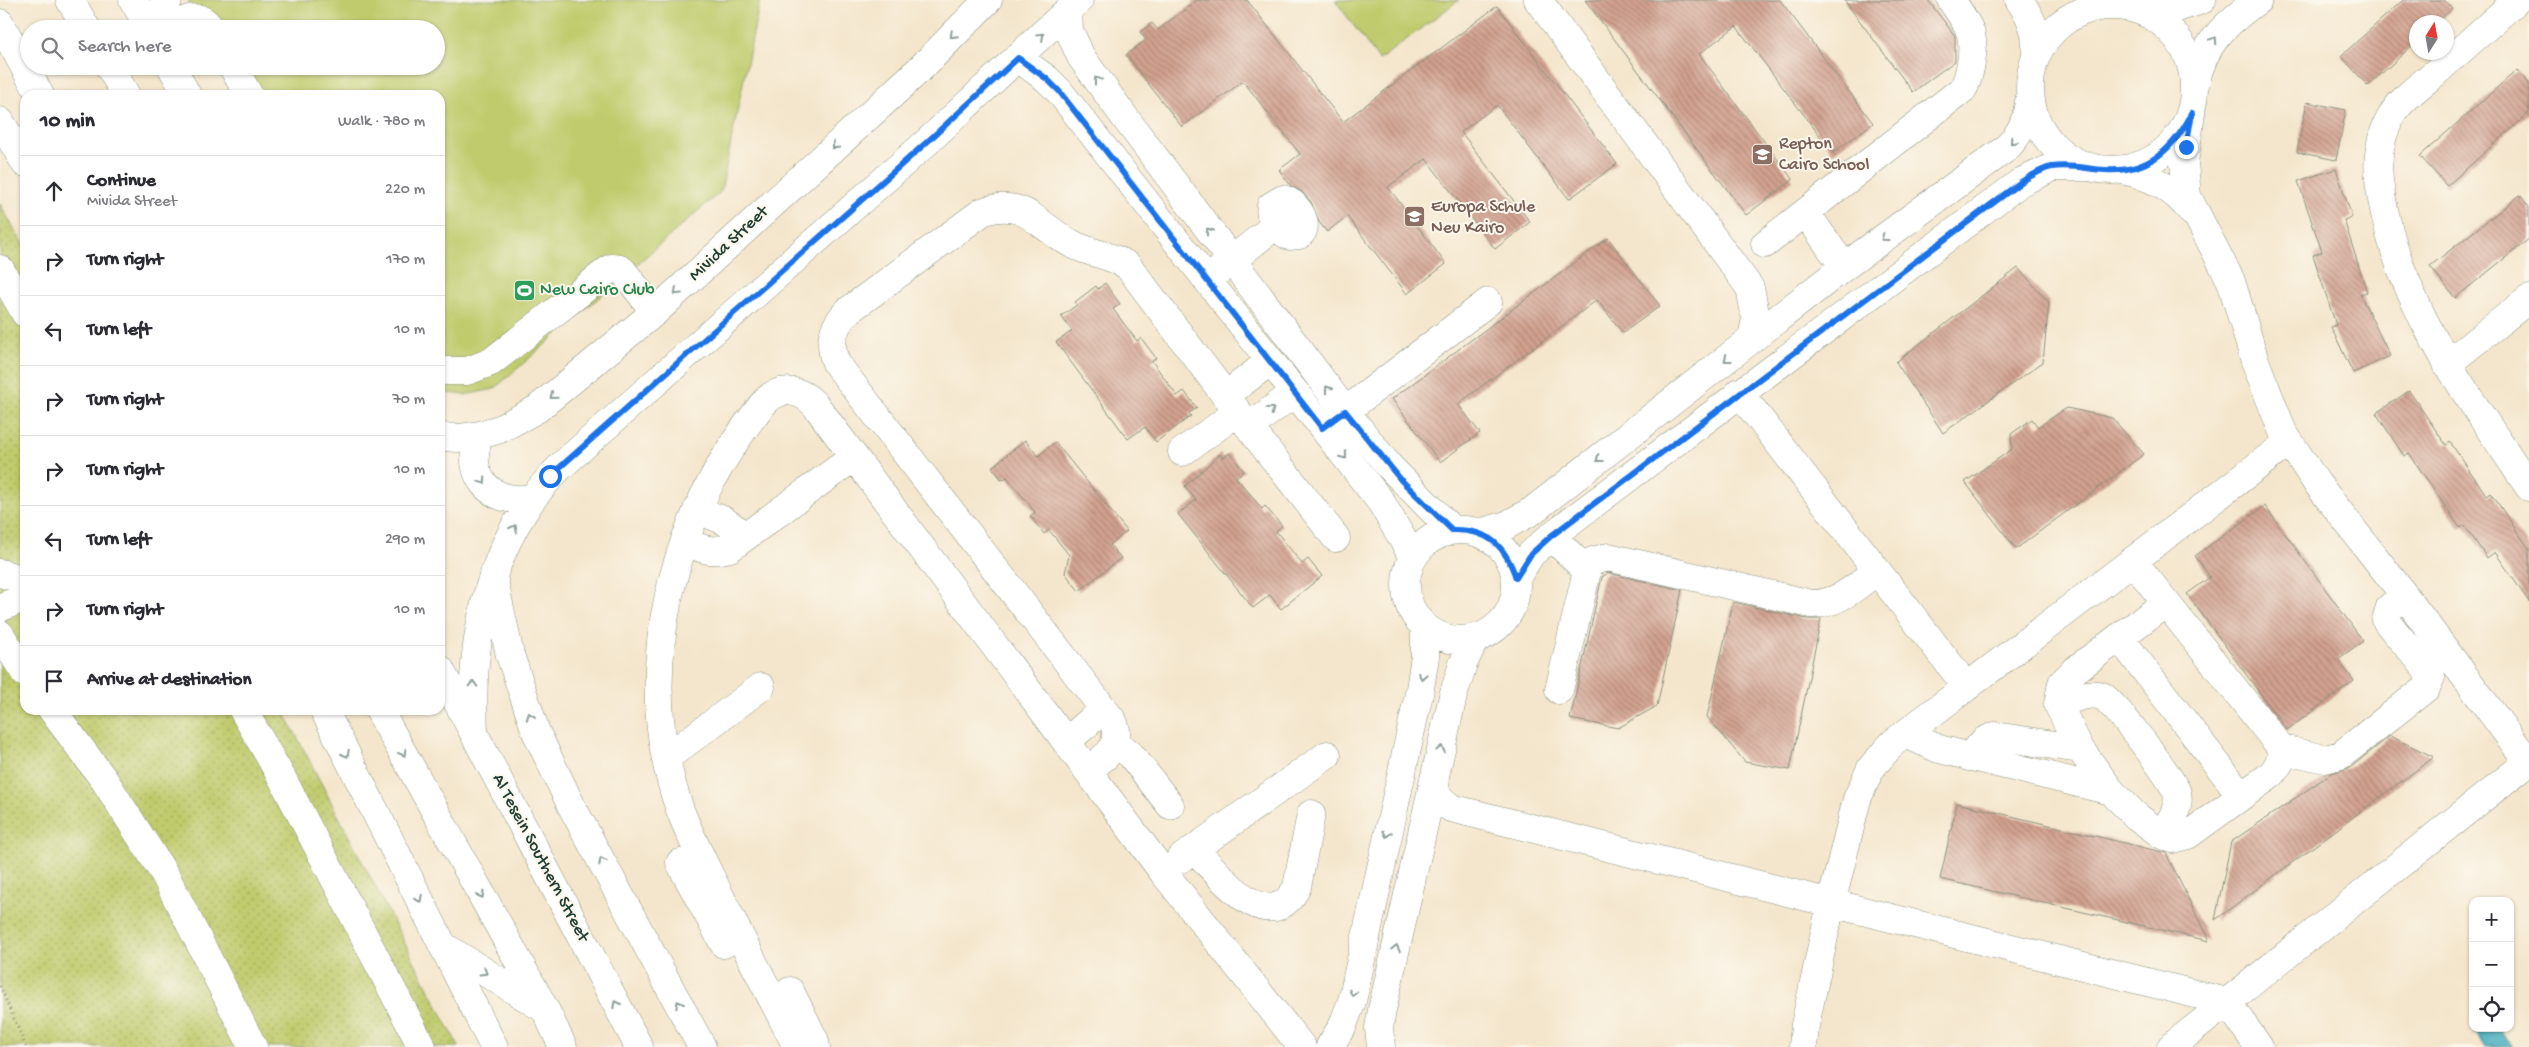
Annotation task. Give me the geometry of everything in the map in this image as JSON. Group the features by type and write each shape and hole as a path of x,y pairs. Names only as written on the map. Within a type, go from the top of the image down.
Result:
{"street":[{"path":"70,0 82,20"},
{"path":"133,0 149,20"},
{"path":"159,20 168,0"},
{"name":"Mivida Street","path":"445,437 459,438 480,435 506,426 537,408 655,312 920,68 988,0"},
{"path":"1538,0 1750,288 1766,298 1792,308"},
{"path":"1765,244 1963,89 1968,78 1974,39 1969,26 1951,0"},
{"path":"2019,0 2032,20 2035,29 2036,56"},
{"path":"2070,0 2096,7"},
{"path":"1480,533 1507,525 1532,511 1844,267 2014,141 2025,123 2030,96 2030,76 2036,56 2050,33 2071,16 2096,7 2119,5 2141,10 2168,11 2202,0"},
{"path":"2171,1047 2527,757 2316,482 2289,442 2255,361 2231,281 2187,196 2184,182 2184,163 2195,85 2201,63 2213,40 2224,26 2258,0"},
{"path":"2517,0 2401,103 2386,129 2378,158 2379,187 2391,243 2418,310 2447,364 2529,487"},
{"path":"474,732 474,661 484,606 493,576 512,532 531,498 560,466 927,142 1074,5"},
{"path":"1074,5 1069,30 1081,56 1126,119 1230,261 1345,411 1401,480 1452,530"},
{"path":"2141,10 2162,22 2180,39 2191,61 2195,85"},
{"path":"182,20 189,18 202,20"},
{"path":"0,23 20,58"},
{"path":"1018,58 1053,85 1381,502 1412,557"},
{"path":"26,75 28,90"},
{"path":"29,75 37,90"},
{"path":"114,75 123,90"},
{"path":"176,75 184,90"},
{"path":"237,75 246,90"},
{"path":"2030,96 2034,115 2042,132 2055,147 2070,159 2088,167"},
{"path":"2121,170 2145,164 2165,152 2181,134 2192,113"},
{"path":"1098,142 1126,119"},
{"path":"0,121 20,155"},
{"path":"1516,578 1531,554 1551,536 1739,392 2021,182 2054,167 2088,167 2104,170 2121,170 2148,176 2182,200 2198,219"},
{"path":"1141,197 1167,174"},
{"path":"1088,770 1112,750 1116,743 1116,727 836,363 831,346 833,331 848,311 972,218 992,209 1013,208 1033,216 1072,245 1116,258 1128,266 1237,412 1336,538"},
{"path":"1806,213 1844,267"},
{"path":"1206,280 1276,225"},
{"path":"445,371 468,371 491,362 611,268 620,268 655,312"},
{"path":"0,270 20,304"},
{"path":"1750,288 1756,318 1752,339"},
{"path":"2447,364 2529,299"},
{"path":"1322,428 1488,302"},
{"path":"1237,412 1269,362"},
{"path":"816,1047 811,1032 781,994 688,828 666,758 660,715 659,656 667,598 685,539 697,510 726,455 762,404 774,394 790,391 805,395 816,407 1088,770 1162,872 1302,1047"},
{"path":"1739,392 1967,687"},
{"path":"1182,452 1237,412 1294,393"},
{"path":"480,435 474,452 474,461 481,481 498,496 520,500 531,498"},
{"path":"1803,1047 1805,1025 1852,816 1863,781 1881,755 1967,687 2289,442"},
{"path":"685,539 701,549 720,551 730,548 854,458"},
{"path":"697,510 723,520 746,536"},
{"path":"1452,530 1480,533 1497,543 1510,558 1516,578 1513,604 1507,616 1493,630 1474,639 1457,640 1440,636 1425,627 1411,609 1405,587 1407,571 1412,557 1423,544 1436,535 1452,530"},
{"path":"1551,536 1587,572"},
{"path":"1559,690 1587,572 1593,561 1608,556 1817,604 1872,565"},
{"path":"2133,561 2282,749 2325,759 2341,754 2426,688 2431,677 2424,664 2398,638 2386,620 2390,607 2404,596"},
{"path":"0,573 20,579"},
{"path":"493,576 510,655 536,732 571,805 702,1047"},
{"path":"0,608 20,599"},
{"path":"2166,603 2074,670 2062,683 2058,704 2080,749 2111,791 2136,816 2162,835 2173,839 2188,835 2272,774 2280,762 2282,749"},
{"path":"1328,1046 1343,1025 1352,1001 1420,689 1425,656 1425,627"},
{"path":"2119,637 2241,795"},
{"path":"1381,1047 1380,1019 1432,788 1457,679 1474,639"},
{"path":"11,641 20,662"},
{"name":"Al Tesein Southern Street","path":"445,678 639,1047"},
{"path":"666,758 761,687"},
{"path":"2058,704 2090,694 2104,696 2128,722 2177,793 2176,808 2162,835"},
{"path":"1066,742 1104,709"},
{"path":"56,715 105,781 165,875 253,1047"},
{"path":"247,715 282,778 422,1047"},
{"path":"327,715 494,1047"},
{"path":"383,715 563,1047"},
{"path":"1906,734 1939,749 2111,791"},
{"path":"1969,757 1984,742 1996,736 2080,749"},
{"path":"1116,743 1132,755 1170,805"},
{"path":"1162,872 1327,755"},
{"path":"1397,788 1432,788"},
{"path":"1432,788 1437,796 1451,808 2227,1002 2259,1047"},
{"path":"1194,849 1249,902 1268,908 1277,906 1292,896 1297,887 1311,814"},
{"path":"680,863 749,988 759,996 781,994"},
{"path":"443,946 544,1009"},
{"path":"781,994 798,1047"},
{"path":"1328,1046 1352,1044 1367,1047"}],"path":[{"path":"0,986 26,1047"}],"green space":[{"name":"New Cairo Club","path":"188,0 760,0 721,191 494,389 465,395 445,393 445,90 240,90 231,75 445,75 445,20 199,20"},
{"path":"1335,0 1459,0 1379,60"},
{"path":"0,204 20,239 20,715 286,715 459,1047 0,1047"}],"water":[{"path":"2475,1032 2502,1032 2513,1047 2485,1047"}],"building":[{"path":"1197,0 1247,0 1343,122 1497,6 1617,164 1569,199 1497,105 1461,132 1530,222 1495,249 1426,159 1388,187 1446,264 1407,294 1347,216 1327,232 1319,222 1311,202 1302,192 1291,186 1279,170 1300,154 1243,81 1182,127 1126,55 1146,40 1140,32 1152,23 1158,30"},
{"path":"1585,0 1780,0 1873,123 1833,153 1736,26 1699,54 1793,180 1746,215"},
{"path":"1844,0 1928,0 1955,36 1955,61 1913,92"},
{"path":"2403,0 2444,0 2452,9 2446,15 2409,15 2409,48 2368,86 2341,56"},
{"path":"2517,70 2529,83 2529,113 2447,186 2420,156"},
{"path":"2307,102 2346,110 2336,160 2297,152"},
{"path":"2336,169 2352,217 2344,220 2367,292 2360,294 2390,356 2353,373 2331,327 2336,325 2313,255 2322,252 2298,181"},
{"path":"2520,195 2529,207 2529,239 2455,298 2430,266"},
{"path":"1608,238 1660,306 1623,333 1597,300 1458,404 1480,433 1440,462 1392,399"},
{"path":"2018,268 2049,302 2043,362 1943,433 1896,362"},
{"path":"1105,283 1120,304 1113,309 1137,341 1141,338 1156,358 1152,361 1177,396 1184,391 1197,408 1189,413 1191,416 1156,442 1145,427 1128,439 1056,342 1072,331 1061,316 1077,305 1075,302 1096,286 1098,289"},
{"path":"2409,391 2446,445 2450,442 2487,496 2491,493 2529,549 2529,602 2495,552 2487,558 2464,525 2460,528 2409,453 2404,456 2376,413"},
{"path":"2067,408 2112,418 2144,454 2016,549 1965,482 2012,449 2011,434 2032,419 2038,427"},
{"path":"1025,440 1038,456 1055,442 1127,531 1110,545 1121,558 1079,591 1065,573 1069,555 1049,530 1044,534 1030,516 1035,512 1007,477 1002,480 992,467"},
{"path":"1229,453 1244,471 1236,477 1262,509 1265,506 1282,526 1276,531 1302,564 1308,559 1322,576 1281,609 1270,595 1253,608 1178,514 1196,500 1185,486 1220,454 1223,458"},
{"path":"2265,506 2363,641 2338,659 2354,681 2287,730 2187,594 2210,577 2195,556"},
{"path":"1608,573 1682,590 1657,706 1618,728 1570,719 1602,577"},
{"path":"1733,602 1807,619 1821,619 1790,770 1745,762 1707,717"},
{"path":"2390,736 2434,757 2215,920 2231,842 2332,773 2351,767"},
{"path":"1957,803 2166,853 2209,941 1940,879"}],"place":[{"name":"Repton Cairo School","path":"1763,154"},
{"name":"Europa Schule Neu Kairo","path":"1415,217"},
{"name":"New Cairo Club","path":"524,290"}],"route":[{"path":"550,476 927,142 1018,58 1047,79 1059,91 1322,428 1345,411 1401,480 1452,530 1480,533 1497,543 1510,558 1516,578 1531,554 1551,536 1739,392 2021,182 2034,174 2054,167 2088,167 2104,170 2121,170 2145,164 2165,152 2181,134 2192,113 2186,147"}]}
